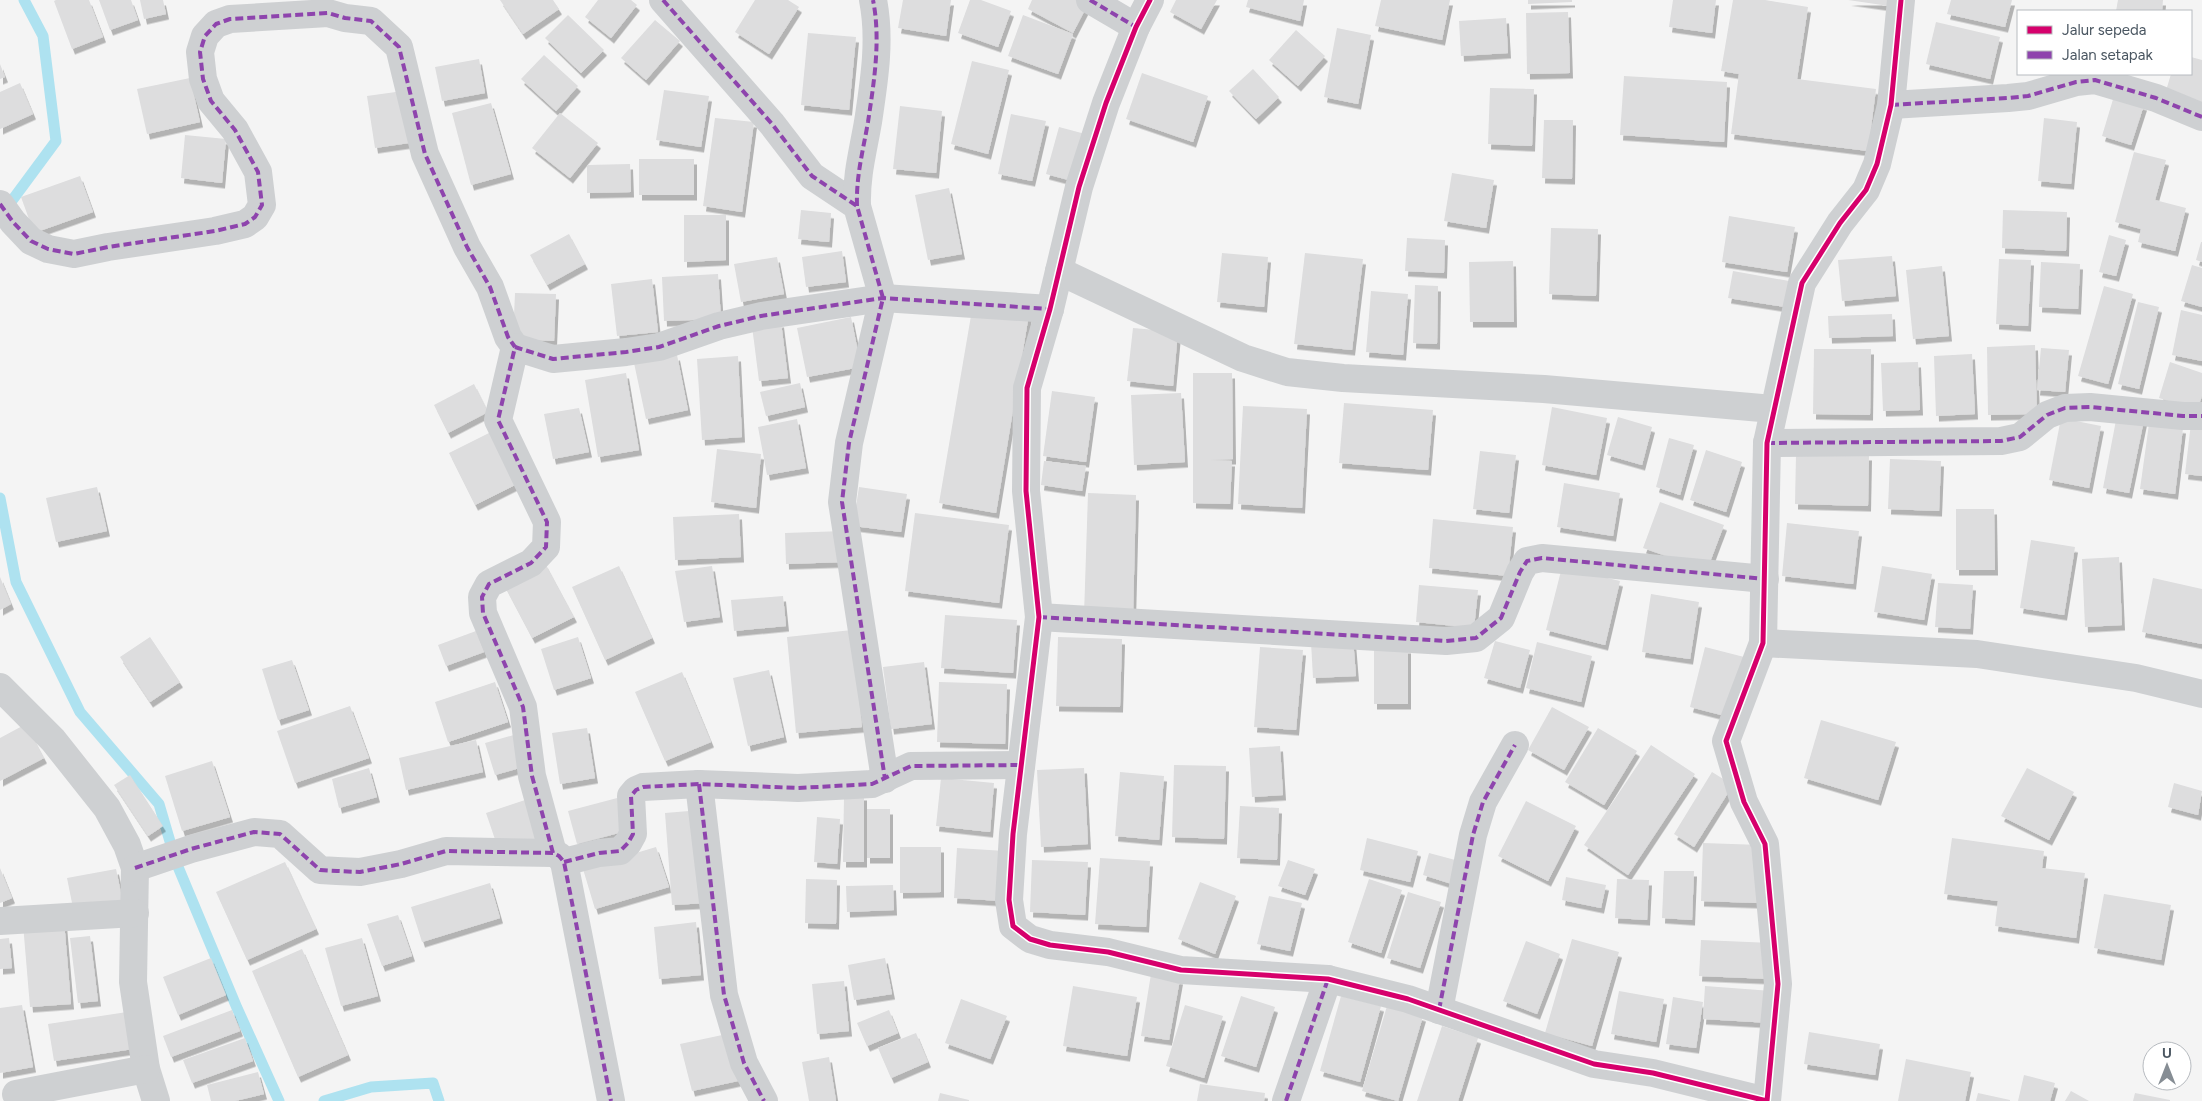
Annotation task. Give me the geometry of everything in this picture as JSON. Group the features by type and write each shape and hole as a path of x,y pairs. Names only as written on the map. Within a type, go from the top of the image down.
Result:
{"street":[{"path":"664,0 772,124 812,176 857,206"},
{"path":"873,0 877,20 875,71 856,182 857,206 883,298 849,443 842,502 885,779"},
{"path":"1090,0 1136,27"},
{"path":"1150,0 1136,27 1106,103 1079,188 1050,309 1027,388 1026,491 1039,617 1012,834 1009,900 1013,926 1030,939 1050,944 1108,952 1182,970 1328,979 1408,999 1594,1064 1653,1073 1767,1101 1778,984 1765,844 1744,802 1726,741 1763,643 1767,443 1802,283 1840,223 1866,190 1877,164 1890,105 1901,0"},
{"path":"7,213 32,241 48,249 74,254 108,247 206,233 245,224 255,218 262,205 258,172 235,130 211,101 203,79 200,52 205,36 216,24 230,19 328,13 344,18 371,20 399,47 426,154 466,247 490,287 508,337 516,347 553,359 626,352 659,346 719,326 761,316 883,298 1050,309"},
{"path":"1890,105 2028,96 2076,82 2095,80 2156,98 2202,117"},
{"path":"1059,271 1244,358 1287,372 1343,378 1544,389 1773,409"},
{"path":"516,347 498,420 547,522 546,547 531,563 489,584 482,597 483,613 523,706 532,776 559,858 611,1101"},
{"path":"1767,443 2001,441 2020,437 2047,415 2065,408 2090,407 2183,416 2202,416"},
{"path":"1039,617 1446,641 1476,638 1501,618 1526,561 1542,558 1765,579"},
{"path":"1763,643 1977,654 2136,678 2202,694"},
{"path":"0,687 53,740 107,808 127,845 144,866"},
{"path":"1439,1010 1473,835 1483,802 1515,745"},
{"path":"144,866 191,849 254,832 280,834 320,870 360,872 401,864 446,851 559,858 620,851 628,844 633,834 631,796 636,790 643,787 699,784 798,788 872,784 911,766 1021,764"},
{"path":"699,784 724,995 744,1063 764,1101"},
{"path":"144,866 134,912 133,982 146,1069 156,1101"},
{"path":"0,921 134,912"},
{"path":"1286,1101 1328,979"},
{"path":"16,1094 146,1069"}],"building":[{"path":"89,0 103,37 72,49 54,1"},
{"path":"99,0 131,0 138,20 110,30"},
{"path":"140,0 163,0 166,14 144,19"},
{"path":"500,0 553,0 559,9 523,34"},
{"path":"598,0 631,0 637,5 611,38 585,17"},
{"path":"755,0 788,0 799,7 769,54 735,32"},
{"path":"903,0 951,0 946,36 898,28"},
{"path":"970,0 981,0 1011,11 998,47 958,33"},
{"path":"1032,0 1090,0 1073,33 1028,9"},
{"path":"1176,0 1217,0 1201,29 1170,12"},
{"path":"1248,0 1304,0 1300,21 1246,7"},
{"path":"1381,0 1450,0 1442,40 1375,26"},
{"path":"1528,0 1572,0 1572,2 1528,4"},
{"path":"1673,0 1716,0 1712,33 1669,27"},
{"path":"1733,0 1765,0 1808,7 1797,79 1876,89 1868,151 1731,134 1739,74 1721,71"},
{"path":"1848,0 1897,0 1896,7"},
{"path":"1951,0 2012,0 2005,27 1947,14"},
{"path":"2118,0 2163,0 2162,10 2116,10"},
{"path":"1568,12 1570,73 1527,74 1526,13"},
{"path":"568,15 604,50 581,73 545,38"},
{"path":"1023,15 1073,34 1058,74 1008,56"},
{"path":"1506,18 1508,53 1461,56 1459,21"},
{"path":"655,20 680,41 646,80 621,58"},
{"path":"1936,22 2000,37 1990,79 1926,64"},
{"path":"1337,28 1371,35 1358,104 1324,97"},
{"path":"1296,30 1325,56 1298,86 1269,60"},
{"path":"808,33 856,37 849,110 801,105"},
{"path":"544,55 578,86 556,111 521,79"},
{"path":"2192,57 2202,60 2202,106 2165,94 2171,75 2192,75"},
{"path":"479,59 485,93 442,101 435,67"},
{"path":"972,61 1009,70 988,154 951,144"},
{"path":"0,64 5,77 0,79"},
{"path":"1253,69 1279,97 1256,119 1229,91"},
{"path":"1142,73 1208,96 1193,142 1126,119"},
{"path":"1624,76 1727,82 1724,142 1620,135"},
{"path":"190,78 200,122 147,134 137,89"},
{"path":"20,83 33,114 0,129 0,92"},
{"path":"1490,88 1534,89 1532,146 1488,144"},
{"path":"410,90 416,142 375,148 367,96"},
{"path":"664,90 709,96 701,147 656,140"},
{"path":"2114,96 2144,105 2131,145 2102,136"},
{"path":"491,103 511,174 471,185 452,113"},
{"path":"900,106 942,111 936,173 893,169"},
{"path":"560,113 598,143 570,178 532,148"},
{"path":"1011,114 1046,121 1032,181 998,174"},
{"path":"715,118 754,122 742,212 703,206"},
{"path":"2044,118 2077,122 2071,184 2038,181"},
{"path":"1544,120 1573,120 1572,179 1542,178"},
{"path":"1059,127 1089,135 1076,182 1046,174"},
{"path":"185,135 226,139 222,183 181,178"},
{"path":"2134,152 2166,160 2155,200 2186,208 2175,251 2138,242 2141,229 2115,222"},
{"path":"639,159 694,159 694,195 639,195"},
{"path":"630,164 631,192 587,193 587,165"},
{"path":"1452,173 1494,180 1486,228 1444,221"},
{"path":"80,176 93,212 34,233 21,197"},
{"path":"949,188 962,254 928,260 915,195"},
{"path":"801,210 831,213 829,242 798,239"},
{"path":"2003,210 2067,212 2066,251 2002,248"},
{"path":"684,215 726,215 726,260 684,262"},
{"path":"1729,216 1795,227 1787,272 1722,262"},
{"path":"1551,228 1598,229 1596,296 1549,294"},
{"path":"569,234 585,264 547,285 530,255"},
{"path":"2109,235 2126,240 2116,276 2099,272"},
{"path":"1407,238 1445,240 1444,273 1405,271"},
{"path":"2202,242 2202,262 2196,260"},
{"path":"842,251 846,282 806,287 802,257"},
{"path":"1222,253 1268,257 1264,307 1217,302"},
{"path":"1305,253 1363,259 1352,350 1294,344"},
{"path":"1892,256 1896,296 1842,301 1838,260"},
{"path":"777,257 784,294 741,302 734,264"},
{"path":"1999,259 2031,260 2028,326 1996,324"},
{"path":"1513,261 1514,322 1470,322 1469,262"},
{"path":"2041,262 2080,264 2078,309 2039,307"},
{"path":"2192,265 2202,268 2202,307 2181,301"},
{"path":"1942,266 1949,336 1913,339 1906,270"},
{"path":"1733,271 1789,281 1785,307 1728,298"},
{"path":"718,274 721,319 664,321 662,277"},
{"path":"652,279 658,332 617,336 611,284"},
{"path":"1415,285 1438,286 1437,344 1413,343"},
{"path":"2104,286 2133,294 2108,384 2078,376"},
{"path":"1371,291 1408,294 1403,355 1366,352"},
{"path":"515,293 556,294 554,341 513,339"},
{"path":"2138,302 2159,307 2139,389 2118,384"},
{"path":"973,304 1029,314 996,513 939,503"},
{"path":"2181,310 2202,315 2202,361 2172,355"},
{"path":"1892,314 1893,336 1829,338 1828,316"},
{"path":"851,317 861,367 807,377 797,328"},
{"path":"781,322 788,378 759,381 752,326"},
{"path":"1133,328 1178,332 1173,386 1127,381"},
{"path":"2035,345 2037,414 1988,415 1987,347"},
{"path":"2041,348 2069,350 2065,392 2037,390"},
{"path":"1814,349 1871,349 1870,415 1813,414"},
{"path":"1972,354 1975,414 1936,416 1934,356"},
{"path":"677,355 688,410 646,419 634,363"},
{"path":"738,356 742,437 702,440 697,359"},
{"path":"1918,362 1920,410 1883,411 1881,363"},
{"path":"2170,362 2202,373 2202,396 2197,410 2159,398"},
{"path":"626,373 639,450 598,457 585,380"},
{"path":"1193,373 1232,373 1233,459 1211,460 1232,461 1230,504 1193,503"},
{"path":"800,383 805,407 766,416 760,392"},
{"path":"474,384 488,412 448,433 434,405"},
{"path":"1052,391 1095,397 1086,462 1043,456"},
{"path":"1181,393 1185,462 1134,465 1131,395"},
{"path":"1344,403 1433,410 1428,470 1339,463"},
{"path":"1243,406 1307,409 1302,508 1238,504"},
{"path":"1552,407 1607,418 1596,475 1542,465"},
{"path":"579,408 589,452 553,459 544,414"},
{"path":"2117,415 2144,420 2129,493 2103,488"},
{"path":"1618,417 1652,427 1642,465 1607,455"},
{"path":"2061,418 2101,426 2089,488 2049,480"},
{"path":"797,419 806,468 767,475 758,427"},
{"path":"2191,423 2202,424 2202,476 2185,474"},
{"path":"2149,424 2183,428 2175,494 2140,489"},
{"path":"493,431 519,483 475,505 449,453"},
{"path":"1669,438 1694,445 1680,495 1656,487"},
{"path":"717,449 761,454 756,508 711,502"},
{"path":"1706,450 1742,462 1726,512 1690,500"},
{"path":"1480,451 1516,455 1509,513 1473,509"},
{"path":"1796,454 1869,455 1868,506 1795,504"},
{"path":"1890,459 1941,461 1939,511 1888,509"},
{"path":"1044,461 1086,466 1082,491 1041,485"},
{"path":"1564,483 1620,493 1613,536 1557,527"},
{"path":"97,487 107,531 56,542 46,498"},
{"path":"859,487 907,494 901,532 853,526"},
{"path":"1088,493 1136,495 1133,616 1084,615"},
{"path":"1660,502 1724,525 1707,570 1643,548"},
{"path":"1956,509 1994,509 1995,570 1956,570"},
{"path":"915,513 1009,525 999,603 905,591"},
{"path":"739,514 741,557 675,560 673,517"},
{"path":"1433,519 1513,527 1508,576 1429,568"},
{"path":"1787,523 1859,531 1853,584 1782,576"},
{"path":"844,531 846,562 786,564 785,533"},
{"path":"2031,540 2075,547 2064,615 2020,608"},
{"path":"2119,557 2122,625 2085,627 2082,559"},
{"path":"545,563 574,617 532,638 504,585"},
{"path":"619,566 652,638 605,660 572,587"},
{"path":"712,566 720,617 684,622 675,571"},
{"path":"1882,566 1932,574 1924,620 1874,612"},
{"path":"1562,567 1620,581 1605,645 1546,630"},
{"path":"0,577 11,604 0,610"},
{"path":"2153,578 2202,589 2202,644 2142,632"},
{"path":"1938,583 1973,585 1970,629 1935,627"},
{"path":"1419,585 1478,590 1474,628 1416,622"},
{"path":"1651,594 1699,602 1690,659 1642,652"},
{"path":"783,596 786,626 734,631 731,600"},
{"path":"945,615 1017,620 1013,673 941,668"},
{"path":"852,630 862,727 796,733 787,637"},
{"path":"476,631 484,652 446,666 438,645"},
{"path":"150,637 180,682 150,702 120,657"},
{"path":"578,637 591,678 554,690 541,649"},
{"path":"1058,637 1122,639 1120,707 1056,706"},
{"path":"1353,639 1356,676 1313,678 1311,642"},
{"path":"1495,641 1530,650 1520,688 1484,678"},
{"path":"1537,642 1592,656 1581,702 1526,688"},
{"path":"1260,647 1303,650 1296,730 1254,727"},
{"path":"1705,647 1748,658 1733,718 1690,707"},
{"path":"1374,648 1408,648 1408,704 1374,704"},
{"path":"292,660 309,710 278,720 262,669"},
{"path":"924,662 932,724 891,729 883,667"},
{"path":"769,670 784,737 748,746 733,678"},
{"path":"682,672 711,742 665,761 635,692"},
{"path":"495,682 508,722 448,742 435,702"},
{"path":"939,682 1007,684 1005,744 937,742"},
{"path":"350,706 369,758 295,783 277,731"},
{"path":"1552,707 1589,727 1564,770 1528,750"},
{"path":"1821,720 1896,742 1878,800 1804,778"},
{"path":"26,724 44,758 0,781 0,738"},
{"path":"587,728 595,778 560,784 552,733"},
{"path":"1598,728 1637,751 1604,805 1565,782"},
{"path":"514,735 523,767 495,775 485,743"},
{"path":"476,740 483,772 406,790 399,758"},
{"path":"1651,745 1695,774 1628,875 1584,845"},
{"path":"1280,746 1283,795 1252,797 1249,748"},
{"path":"212,761 230,817 182,831 165,776"},
{"path":"1174,765 1226,766 1224,839 1172,837"},
{"path":"369,768 377,797 339,808 332,779"},
{"path":"1084,768 1088,844 1041,847 1037,770"},
{"path":"2027,768 2074,792 2049,840 2001,816"},
{"path":"1120,772 1164,776 1159,840 1115,836"},
{"path":"1712,772 1733,785 1694,847 1674,834"},
{"path":"130,775 163,826 148,836 114,785"},
{"path":"941,778 994,783 990,832 936,826"},
{"path":"2174,783 2202,791 2198,815 2168,807"},
{"path":"844,795 864,795 864,862 843,862"},
{"path":"534,797 547,835 499,851 486,813"},
{"path":"621,797 630,830 577,844 568,811"},
{"path":"1526,801 1576,826 1548,881 1498,856"},
{"path":"1240,806 1279,808 1277,860 1237,858"},
{"path":"867,809 890,809 890,858 867,858"},
{"path":"701,810 708,903 672,905 665,813"},
{"path":"817,817 840,819 837,864 814,862"},
{"path":"1367,838 1418,851 1410,882 1360,870"},
{"path":"1952,838 2044,851 2042,868 2085,873 2076,938 1995,926 1998,901 1944,894"},
{"path":"1703,843 1761,845 1758,903 1701,901"},
{"path":"656,847 669,887 595,909 583,869"},
{"path":"900,847 941,847 941,892 900,893"},
{"path":"957,848 1005,851 1001,901 954,898"},
{"path":"1429,853 1459,861 1452,884 1423,875"},
{"path":"1100,858 1150,861 1146,927 1095,924"},
{"path":"1032,860 1088,862 1085,915 1030,912"},
{"path":"1288,860 1315,869 1305,895 1278,886"},
{"path":"285,862 316,929 247,960 216,892"},
{"path":"0,868 12,898 0,903"},
{"path":"116,869 123,903 74,913 67,878"},
{"path":"1664,871 1694,871 1692,920 1662,918"},
{"path":"1566,877 1606,885 1601,908 1562,900"},
{"path":"806,879 837,880 836,924 805,923"},
{"path":"1369,879 1402,890 1381,953 1348,942"},
{"path":"1617,879 1649,880 1647,920 1615,918"},
{"path":"1200,882 1236,896 1215,954 1178,939"},
{"path":"490,883 500,918 422,942 411,907"},
{"path":"893,885 894,910 847,912 846,886"},
{"path":"1408,892 1441,902 1420,968 1387,958"},
{"path":"2104,894 2171,905 2161,960 2094,948"},
{"path":"1269,896 1302,903 1290,951 1257,944"},
{"path":"398,915 412,956 382,966 367,924"},
{"path":"64,921 71,1004 30,1007 23,924"},
{"path":"696,922 701,975 659,979 654,927"},
{"path":"90,936 98,1001 78,1003 70,938"},
{"path":"9,938 12,968 0,969 0,939"},
{"path":"362,938 378,996 341,1006 325,948"},
{"path":"1572,939 1619,952 1592,1046 1545,1033"},
{"path":"1701,940 1772,943 1770,979 1699,976"},
{"path":"1526,941 1560,954 1537,1014 1503,1001"},
{"path":"302,949 348,1055 298,1077 252,971"},
{"path":"211,958 226,995 178,1015 163,977"},
{"path":"885,958 892,994 854,1000 848,965"},
{"path":"1151,974 1180,979 1169,1040 1141,1036"},
{"path":"844,981 849,1031 817,1034 812,984"},
{"path":"1073,986 1137,997 1127,1056 1063,1046"},
{"path":"1705,986 1772,991 1770,1023 1703,1019"},
{"path":"1619,991 1664,999 1656,1042 1611,1034"},
{"path":"1241,996 1275,1007 1256,1067 1221,1056"},
{"path":"1341,996 1381,1006 1360,1082 1320,1071"},
{"path":"1673,997 1703,1002 1696,1048 1666,1044"},
{"path":"961,999 1007,1016 990,1059 945,1043"},
{"path":"22,1005 33,1067 0,1073 0,1008"},
{"path":"1185,1005 1223,1016 1204,1078 1166,1066"},
{"path":"1387,1006 1423,1016 1398,1101 1362,1091"},
{"path":"232,1010 240,1031 171,1057 163,1036"},
{"path":"889,1010 898,1033 867,1046 857,1023"},
{"path":"127,1012 133,1049 54,1061 48,1024"},
{"path":"1442,1026 1478,1038 1458,1101 1417,1101"},
{"path":"1809,1032 1880,1044 1875,1075 1804,1064"},
{"path":"916,1033 928,1062 891,1078 878,1048"},
{"path":"727,1034 738,1081 692,1091 680,1044"},
{"path":"245,1038 253,1061 192,1083 183,1060"},
{"path":"829,1057 836,1101 809,1101 802,1062"},
{"path":"1906,1059 1971,1072 1965,1101 1898,1101"},
{"path":"258,1072 264,1094 235,1101 211,1101 207,1085"},
{"path":"2024,1075 2055,1083 2050,1101 2018,1101"},
{"path":"1200,1084 1265,1093 1264,1101 1197,1101"},
{"path":"2071,1091 2089,1101 2065,1101"},
{"path":"940,1093 969,1100 969,1101 938,1101"},
{"path":"1978,1093 2010,1100 2010,1101 1976,1101"},
{"path":"2135,1093 2170,1100 2170,1101 2133,1101"}],"waterway":[{"path":"5,210 56,141 43,36 24,0"},
{"path":"0,498 16,582 80,712 159,804 176,862 237,1008 279,1101"},
{"path":"324,1101 371,1087 433,1083 439,1101"}],"marked path":[{"path":"663,0 772,124 812,176 857,206 883,298 849,443 842,502 885,779"},
{"path":"857,206 859,174 876,61 877,46 873,0"},
{"path":"1090,0 1136,27"},
{"path":"0,204 13,222 31,241 48,249 74,254 215,231 245,224 255,217 262,205 258,172 235,130 211,101 203,79 200,52 205,36 216,24 230,19 328,13 345,18 371,21 399,47 425,154 467,247 490,287 508,337 515,347"},
{"path":"1891,105 2028,96 2076,82 2095,80 2156,98 2202,117"},
{"path":"553,853 532,776 523,707 483,613 482,597 489,584 531,563 546,547 547,522 498,420 515,347 553,359 626,352 659,347 719,326 761,316 883,298 1050,309"},
{"path":"1767,443 2001,441 2020,437 2047,415 2065,408 2090,407 2183,416 2202,416"},
{"path":"1039,617 1446,641 1476,638 1501,618 1520,572 1527,561 1542,558 1765,579"},
{"path":"1439,1010 1473,835 1483,802 1515,745"},
{"path":"564,862 599,853 620,851 633,834 631,796 636,790 643,787 699,784 798,788 872,784 911,766 1021,765"},
{"path":"699,784 724,995 744,1063 764,1101"},
{"path":"135,868 191,849 254,832 280,834 320,870 360,872 401,864 446,851 553,853 564,862 611,1101"},
{"path":"1286,1101 1328,979"}],"cycle path":[{"path":"1150,0 1136,27 1106,103 1079,187 1050,309 1027,388 1026,491 1039,617 1013,834 1009,900 1013,926 1030,939 1050,945 1108,952 1181,970 1328,979 1408,999 1594,1064 1653,1073 1767,1101 1778,984 1765,844 1744,802 1726,741 1763,643 1767,443 1802,283 1840,223 1866,190 1877,164 1891,105 1901,0"}]}
